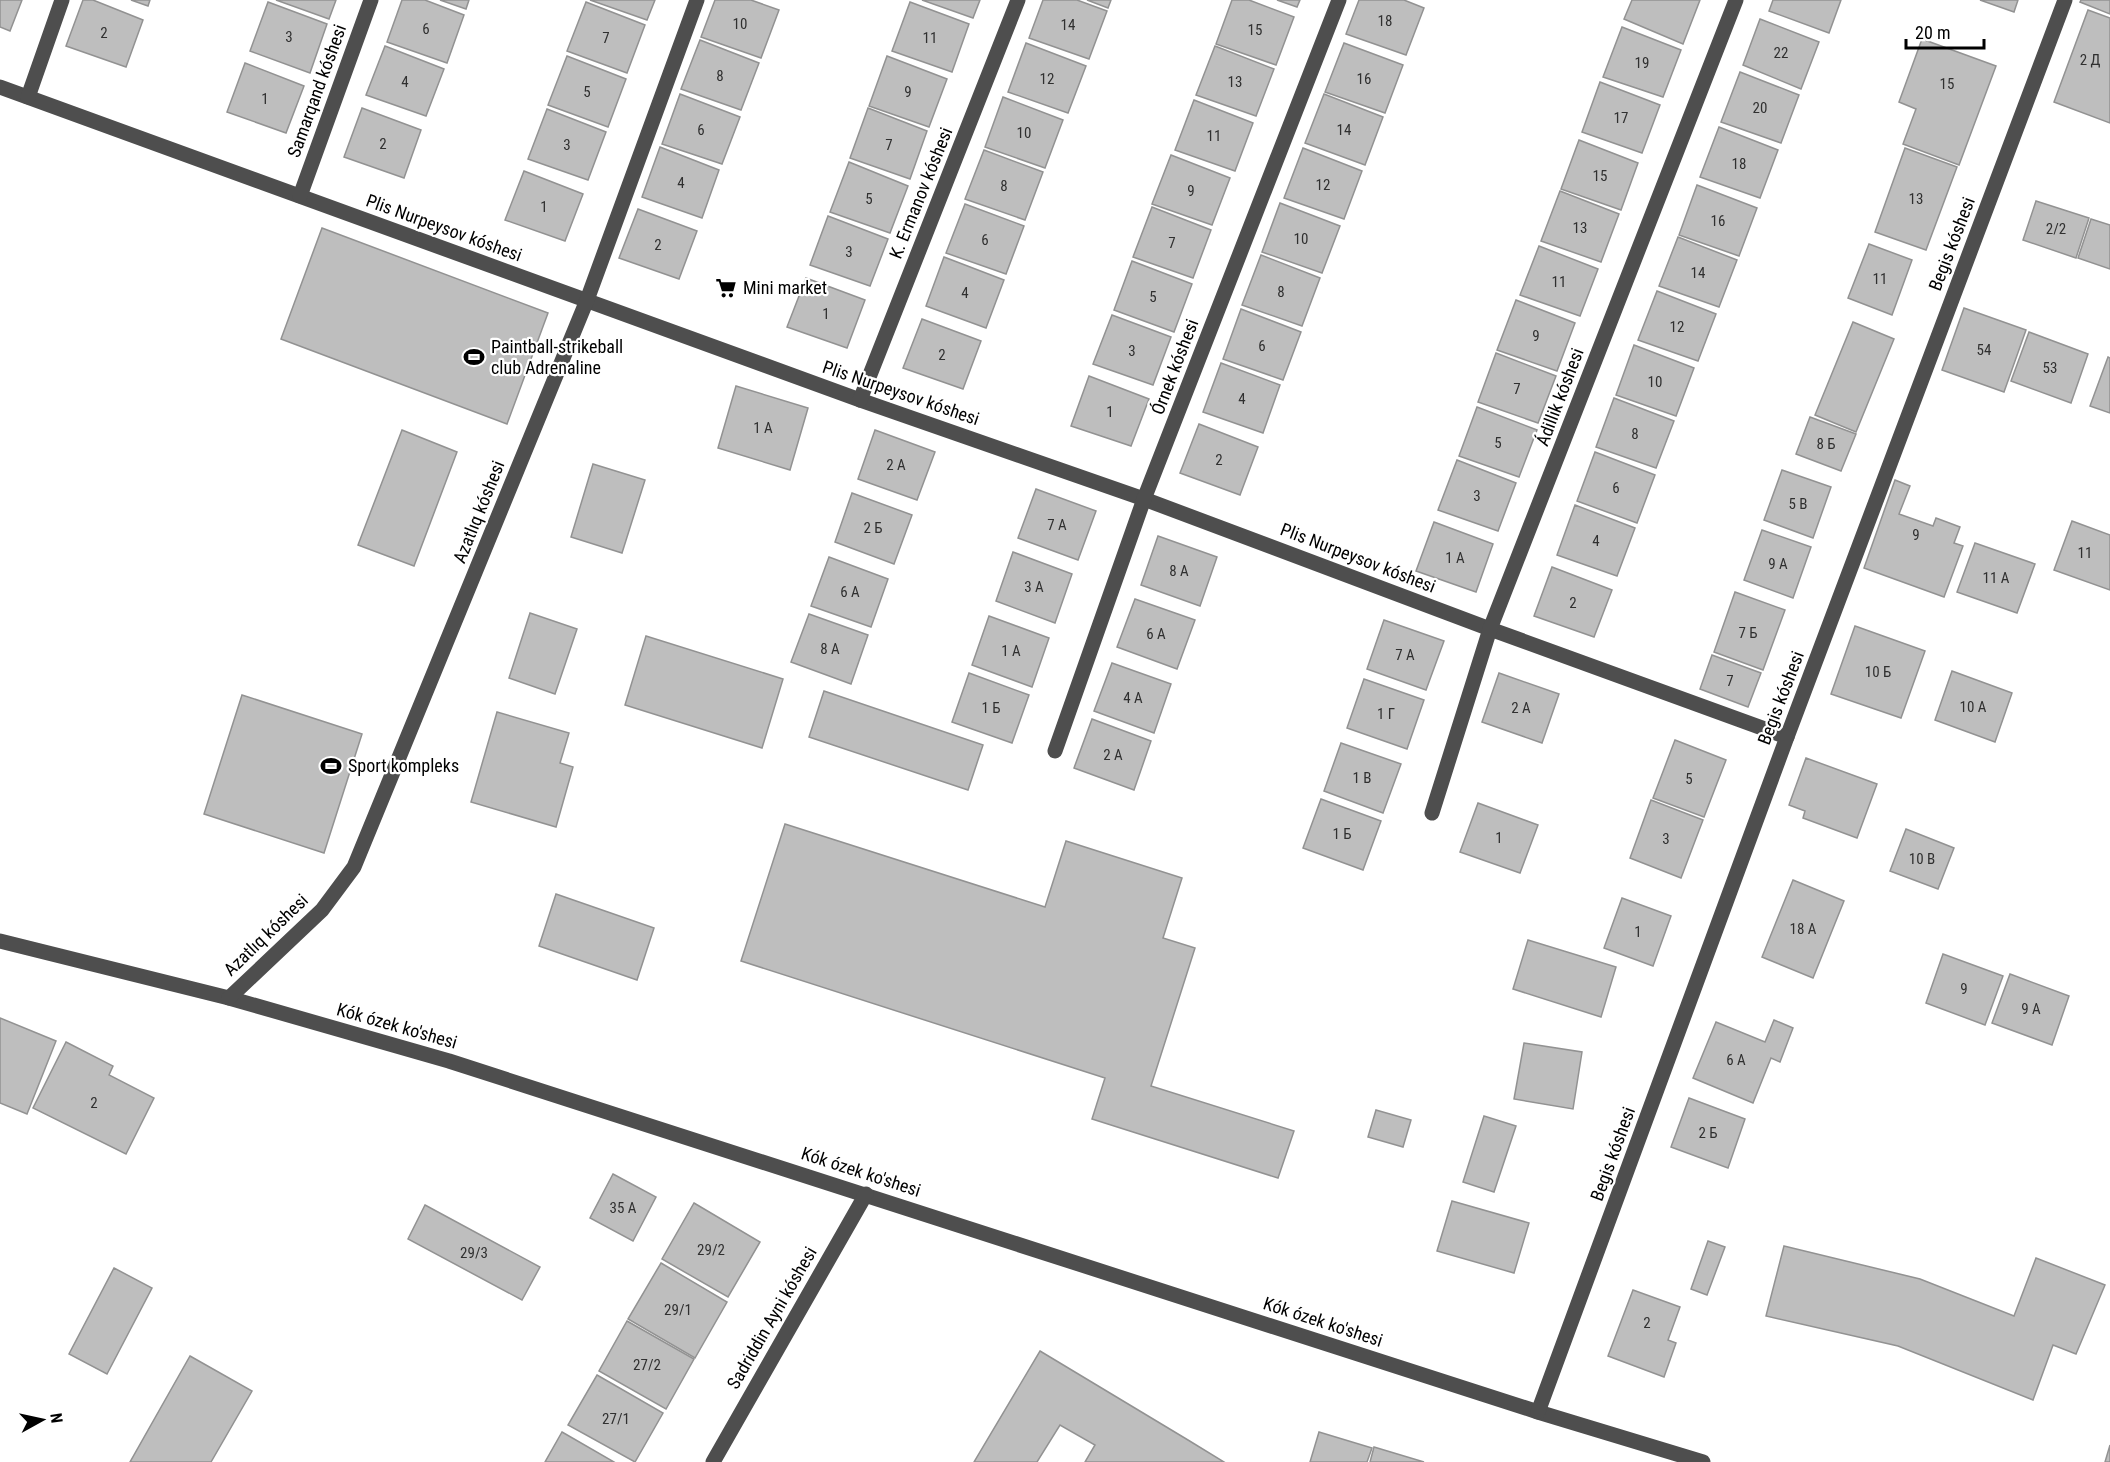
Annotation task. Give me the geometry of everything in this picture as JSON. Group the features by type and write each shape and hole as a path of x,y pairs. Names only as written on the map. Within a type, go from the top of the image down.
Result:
{"street":[{"path":"28,97 62,0"},
{"name":"Samarqand kóshesi","path":"300,196 371,0"},
{"name":"Azatlıq kóshesi","path":"229,998 322,910 354,867 587,300 697,0"},
{"name":"K. Ermanov kóshesi","path":"860,400 1018,0"},
{"name":"Órnek kóshesi","path":"1055,751 1144,499 1339,0"},
{"name":"Ádillik kóshesi","path":"1432,813 1490,629 1736,0"},
{"name":"Begis kóshesi","path":"1538,1412 1788,737 2065,0"},
{"name":"Plis Nurpeysov kóshesi","path":"0,87 860,400 1144,499 1490,629 1788,737"},
{"name":"Kók ózek ko'shesi","path":"0,941 229,998 449,1061 1538,1412 1703,1462"},
{"name":"Sadriddin Ayni kóshesi","path":"713,1462 866,1194"}],"building":[{"path":"0,0 22,0 10,31 0,27"},
{"path":"83,0 93,0 143,20 126,67 66,46"},
{"path":"131,0 150,0 148,6"},
{"path":"276,0 336,0 329,19"},
{"path":"402,0 425,0 464,15 447,63 387,42"},
{"path":"440,0 469,0 466,9"},
{"path":"590,0 655,0 647,20"},
{"path":"715,0 751,0 779,10 761,58 701,37"},
{"path":"922,0 980,0 973,18"},
{"path":"1043,0 1077,0 1107,11 1089,59 1029,38"},
{"path":"1087,0 1111,0 1108,8"},
{"path":"1232,0 1249,0 1294,17 1276,65 1216,44"},
{"path":"1277,0 1300,0 1297,7"},
{"path":"1359,0 1404,0 1424,8 1406,55 1346,34"},
{"path":"1632,0 1700,0 1683,44 1624,19"},
{"path":"1773,0 1841,0 1829,33 1769,11"},
{"path":"1980,0 2018,0 2014,12"},
{"path":"2081,0 2110,0 2110,14 2080,2"},
{"path":"268,2 327,24 310,73 250,51"},
{"path":"586,2 645,25 627,73 567,51"},
{"path":"910,2 969,24 952,72 892,51"},
{"path":"2088,10 2110,18 2110,123 2054,102"},
{"path":"1760,19 1819,42 1801,89 1743,65"},
{"path":"1622,27 1681,50 1663,97 1603,77"},
{"path":"1922,39 1996,66 1959,165 1903,144 1916,109 1899,102"},
{"path":"700,40 759,63 741,110 681,89"},
{"path":"1026,43 1086,66 1068,113 1008,92"},
{"path":"1344,43 1403,65 1385,113 1325,92"},
{"path":"385,46 444,69 426,116 366,95"},
{"path":"1215,46 1274,69 1256,116 1196,95"},
{"path":"567,56 626,79 608,127 548,105"},
{"path":"887,56 947,79 929,127 869,106"},
{"path":"245,63 304,86 286,133 227,112"},
{"path":"1740,72 1799,95 1781,143 1721,122"},
{"path":"1600,82 1660,105 1642,153 1582,132"},
{"path":"680,94 740,117 722,164 662,144"},
{"path":"1324,94 1383,117 1365,165 1305,143"},
{"path":"1003,97 1063,120 1045,168 985,147"},
{"path":"1194,100 1253,123 1235,171 1175,150"},
{"path":"362,108 421,130 404,178 344,157"},
{"path":"868,108 927,131 910,179 850,158"},
{"path":"547,109 606,132 588,180 528,159"},
{"path":"1719,127 1778,150 1760,198 1700,177"},
{"path":"1579,140 1638,163 1621,210 1561,189"},
{"path":"660,147 719,170 702,218 642,197"},
{"path":"1303,148 1362,171 1344,219 1284,198"},
{"path":"1905,148 1957,167 1926,250 1875,232"},
{"path":"984,150 1043,172 1025,220 965,199"},
{"path":"1171,155 1230,178 1212,225 1152,204"},
{"path":"849,162 908,186 890,233 830,212"},
{"path":"524,171 583,194 565,241 505,220"},
{"path":"1697,185 1757,208 1739,256 1679,235"},
{"path":"1560,191 1619,214 1601,262 1541,241"},
{"path":"2036,201 2089,218 2076,258 2023,240"},
{"path":"1280,203 1340,226 1322,273 1262,252"},
{"path":"965,204 1024,226 1006,274 946,253"},
{"path":"1152,207 1211,230 1193,278 1133,257"},
{"path":"638,209 697,231 679,279 619,258"},
{"path":"828,216 888,239 870,286 810,265"},
{"path":"2091,219 2110,225 2110,269 2078,258"},
{"path":"322,228 548,313 507,424 281,339"},
{"path":"1678,237 1737,260 1719,307 1659,286"},
{"path":"1869,244 1912,260 1892,315 1848,298"},
{"path":"1539,246 1598,269 1580,316 1520,295"},
{"path":"1261,255 1320,278 1302,326 1242,305"},
{"path":"944,257 1004,280 986,328 926,306"},
{"path":"1132,261 1192,284 1174,332 1114,310"},
{"path":"806,278 865,300 847,348 787,327"},
{"path":"1657,291 1716,314 1698,361 1638,340"},
{"path":"1516,300 1575,323 1557,371 1497,350"},
{"path":"1964,308 2026,330 2004,392 1942,370"},
{"path":"1241,309 1301,332 1283,380 1223,359"},
{"path":"1112,315 1171,337 1153,385 1093,364"},
{"path":"922,319 981,341 963,389 903,368"},
{"path":"1853,322 1894,339 1856,432 1815,415"},
{"path":"2029,332 2088,354 2071,403 2011,381"},
{"path":"1634,345 1694,368 1676,416 1616,395"},
{"path":"1496,353 1556,376 1538,423 1478,402"},
{"path":"2108,357 2110,358 2110,413 2090,406"},
{"path":"1221,363 1280,385 1263,433 1203,412"},
{"path":"1089,376 1149,399 1131,446 1071,426"},
{"path":"736,386 808,408 790,470 718,448"},
{"path":"1614,398 1674,421 1656,468 1596,447"},
{"path":"1477,407 1537,430 1519,477 1459,456"},
{"path":"1810,417 1856,434 1841,471 1796,454"},
{"path":"1199,424 1258,447 1240,495 1180,473"},
{"path":"402,430 457,452 414,566 358,545"},
{"path":"875,430 935,452 917,500 858,479"},
{"path":"1595,452 1655,475 1637,523 1577,501"},
{"path":"1457,460 1516,483 1498,531 1438,510"},
{"path":"593,464 645,480 622,553 571,537"},
{"path":"1782,470 1831,487 1813,538 1764,520"},
{"path":"1895,480 1910,486 1899,514 1933,526 1936,518 1960,527 1954,543 1963,546 1944,597 1864,568"},
{"path":"1036,489 1096,511 1078,560 1018,538"},
{"path":"852,493 912,515 894,564 835,542"},
{"path":"1575,505 1635,528 1617,576 1557,555"},
{"path":"2072,521 2110,535 2110,590 2054,570"},
{"path":"1434,522 1493,544 1476,592 1416,571"},
{"path":"1762,530 1811,547 1793,598 1744,580"},
{"path":"1158,536 1217,557 1200,606 1141,585"},
{"path":"1975,543 2035,564 2017,613 1957,592"},
{"path":"1013,552 1072,574 1055,623 996,601"},
{"path":"829,557 888,579 871,627 811,606"},
{"path":"1552,567 1612,590 1594,637 1534,616"},
{"path":"1735,592 1785,610 1763,670 1714,652"},
{"path":"1135,599 1195,620 1177,669 1117,647"},
{"path":"530,613 577,629 555,694 509,678"},
{"path":"809,614 868,635 851,684 791,662"},
{"path":"989,616 1049,638 1032,687 972,665"},
{"path":"1384,620 1444,641 1426,690 1367,669"},
{"path":"1855,626 1925,651 1901,718 1831,694"},
{"path":"646,636 783,679 762,748 625,705"},
{"path":"1712,655 1761,673 1748,707 1700,689"},
{"path":"1112,663 1171,684 1154,733 1094,711"},
{"path":"1952,671 2012,693 1995,742 1935,720"},
{"path":"969,673 1029,695 1012,743 952,722"},
{"path":"1499,673 1559,694 1542,743 1482,722"},
{"path":"1364,679 1424,700 1407,749 1347,728"},
{"path":"824,691 983,745 968,790 809,737"},
{"path":"242,695 362,734 324,853 204,814"},
{"path":"497,712 569,733 560,763 573,767 556,827 471,802"},
{"path":"1092,719 1151,741 1134,790 1074,768"},
{"path":"1675,740 1726,760 1704,817 1653,798"},
{"path":"1341,743 1401,764 1383,813 1324,791"},
{"path":"1806,758 1877,784 1857,838 1803,818 1805,811 1789,805"},
{"path":"1321,799 1381,821 1363,870 1303,848"},
{"path":"1651,800 1703,820 1681,878 1630,858"},
{"path":"1478,803 1538,825 1520,873 1460,852"},
{"path":"785,824 1045,907 1066,841 1182,878 1163,938 1195,948 1151,1086 1294,1131 1278,1178 1092,1119 1105,1078 741,961"},
{"path":"1906,829 1954,848 1938,889 1890,871"},
{"path":"1793,880 1844,901 1813,978 1762,957"},
{"path":"556,894 654,928 637,980 539,946"},
{"path":"1622,898 1671,916 1653,966 1604,948"},
{"path":"1528,940 1616,967 1601,1017 1513,989"},
{"path":"1943,954 2003,976 1985,1025 1926,1003"},
{"path":"2010,974 2069,996 2052,1045 1992,1023"},
{"path":"0,1018 56,1041 27,1114 0,1103"},
{"path":"1774,1020 1793,1028 1780,1062 1771,1058 1753,1103 1693,1078 1716,1022 1765,1042"},
{"path":"66,1042 113,1066 109,1075 154,1098 126,1154 33,1108"},
{"path":"1524,1043 1582,1052 1573,1109 1514,1099"},
{"path":"1689,1098 1745,1119 1728,1168 1671,1147"},
{"path":"1376,1110 1411,1120 1403,1147 1368,1137"},
{"path":"1484,1116 1516,1126 1494,1192 1463,1182"},
{"path":"613,1174 656,1197 633,1241 590,1218"},
{"path":"1452,1201 1529,1223 1514,1273 1437,1251"},
{"path":"694,1203 760,1242 728,1297 662,1259"},
{"path":"425,1205 540,1267 522,1300 408,1239"},
{"path":"1708,1241 1725,1247 1707,1295 1691,1289"},
{"path":"1784,1246 1920,1279 2014,1316 2036,1258 2105,1285 2076,1354 2053,1345 2033,1400 1898,1346 1766,1316"},
{"path":"661,1263 727,1302 695,1358 628,1319"},
{"path":"114,1268 152,1288 107,1374 69,1354"},
{"path":"1633,1290 1680,1307 1668,1340 1676,1343 1664,1377 1608,1356"},
{"path":"627,1321 694,1359 666,1409 599,1371"},
{"path":"1040,1351 1224,1462 1085,1462 1095,1445 1060,1425 1037,1462 974,1462"},
{"path":"190,1356 252,1391 211,1462 130,1462"},
{"path":"597,1375 663,1413 635,1462 568,1425"},
{"path":"562,1432 614,1462 545,1462"},
{"path":"1319,1432 1372,1448 1367,1462 1310,1462"},
{"path":"2110,1445 2110,1462 2105,1462"},
{"path":"1374,1447 1424,1462 1370,1462"}],"place":[{"name":"Mini market","path":"726,288"},
{"name":"Paintball-strikeball club Adrenaline","path":"474,357"},
{"name":"Sport kompleks","path":"331,766"}]}
